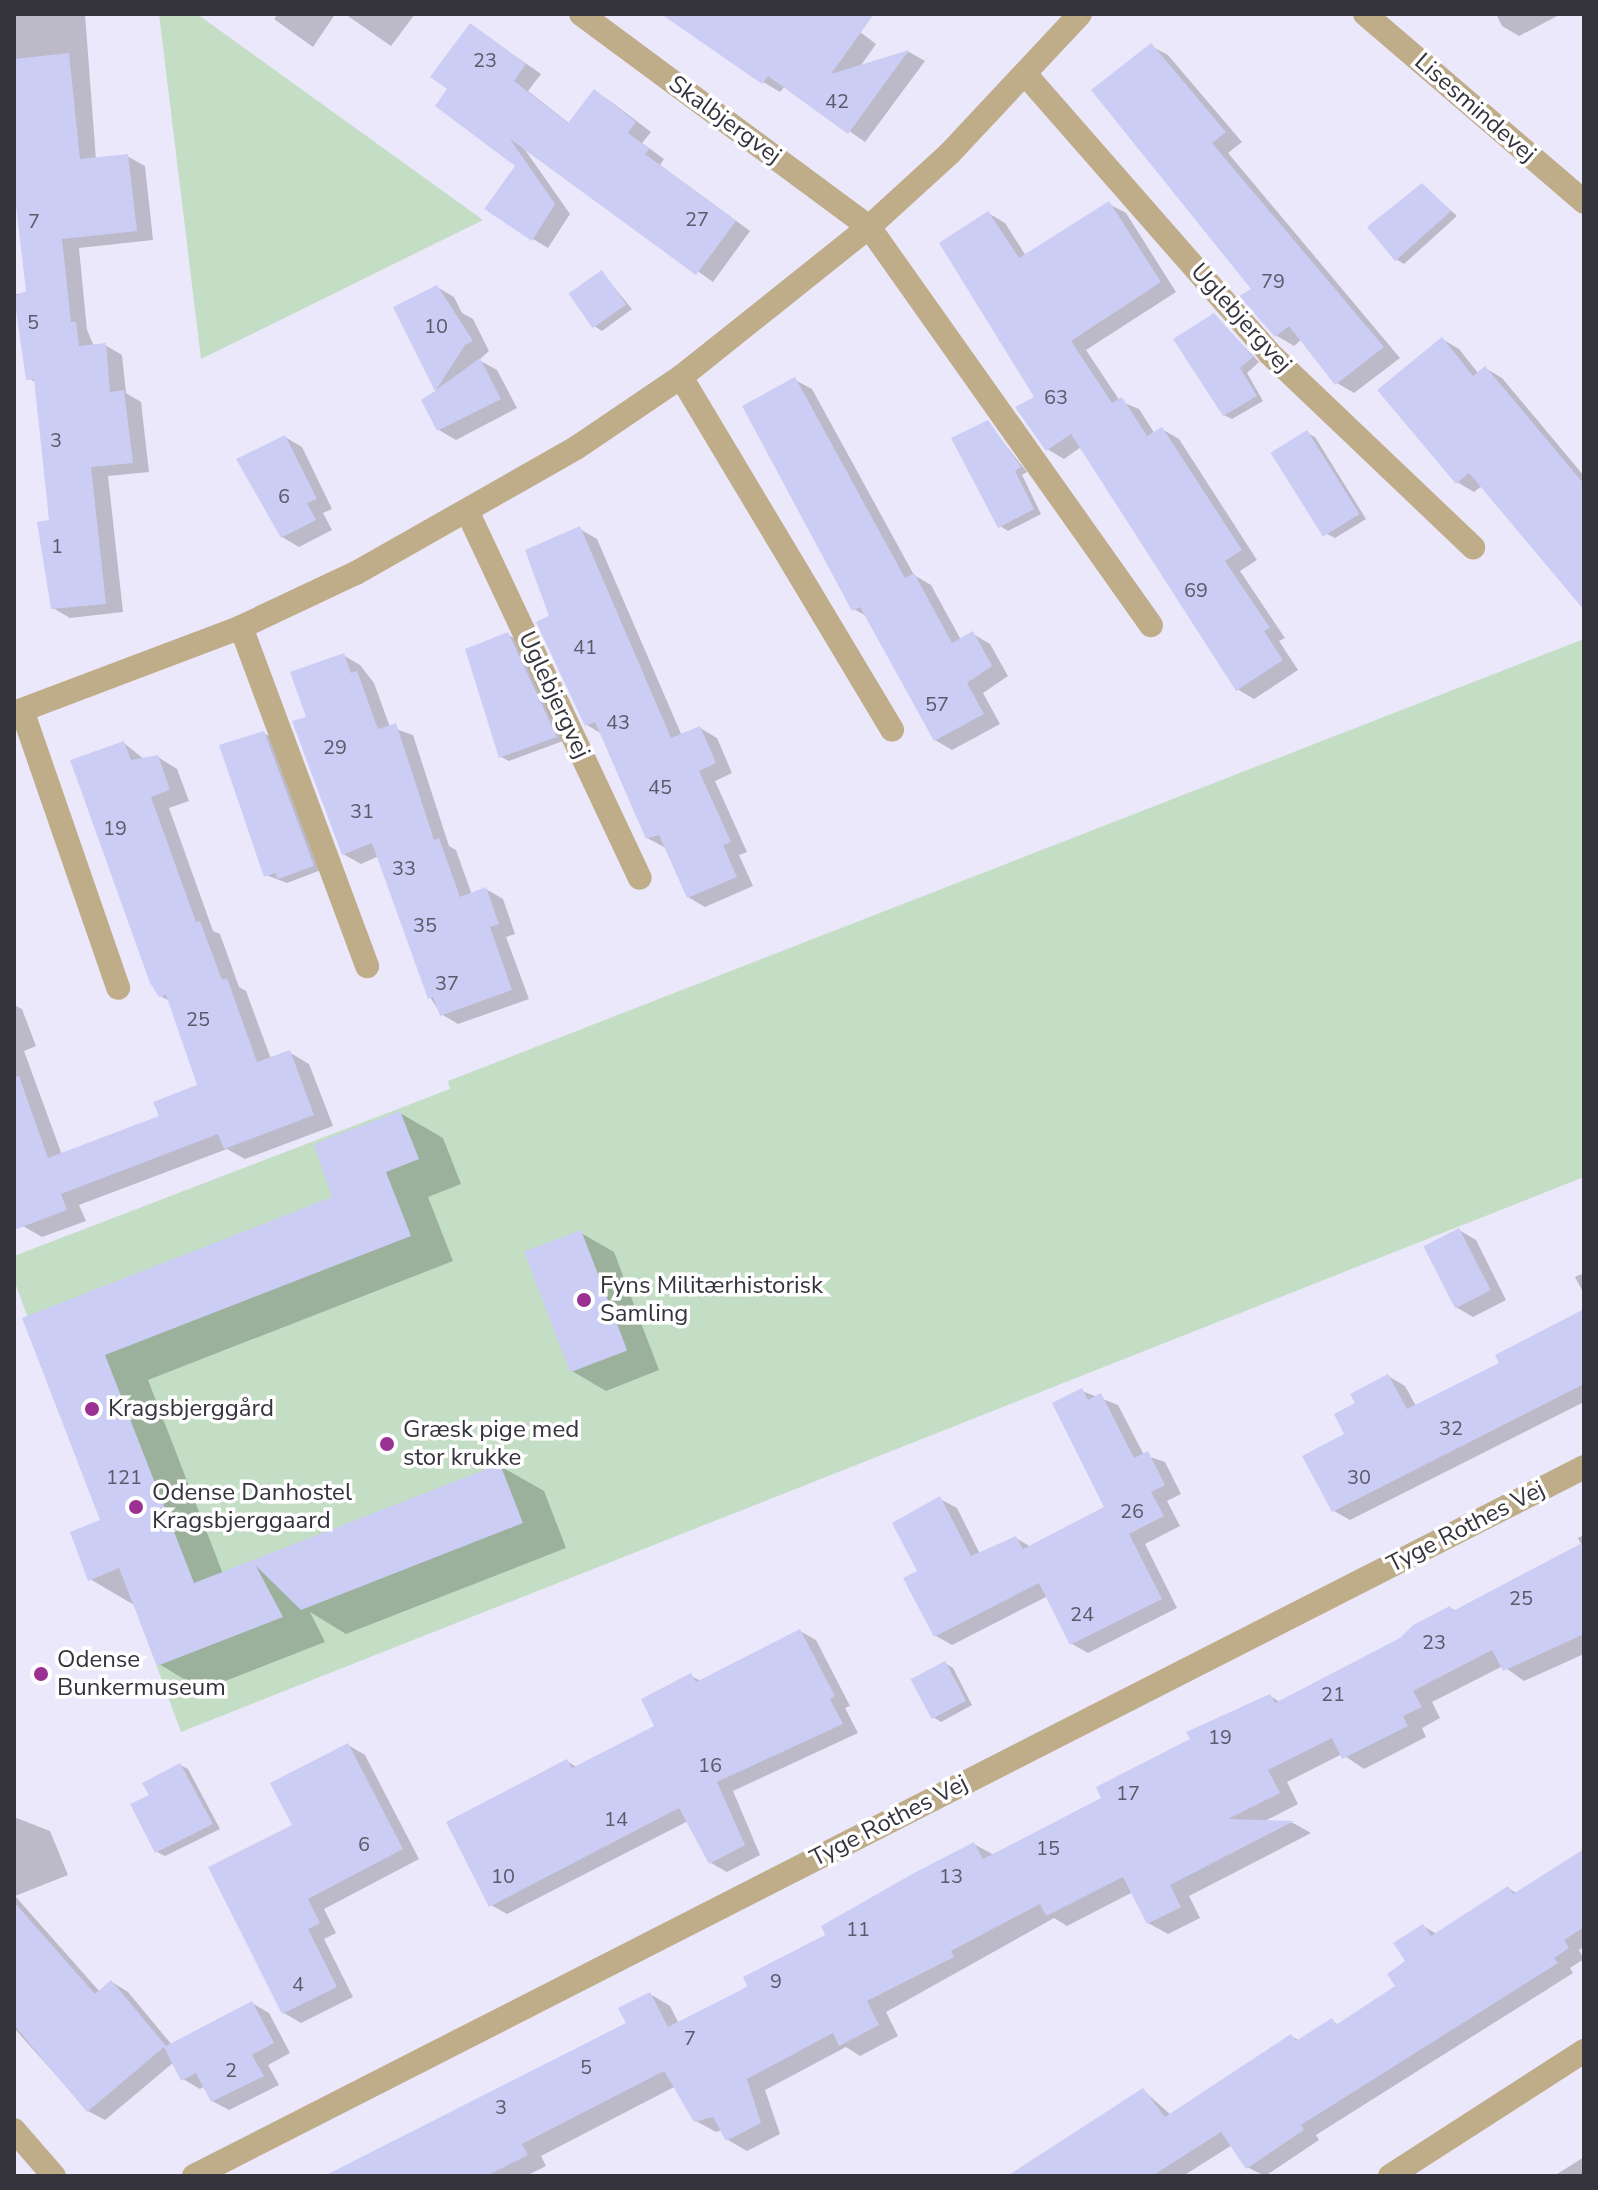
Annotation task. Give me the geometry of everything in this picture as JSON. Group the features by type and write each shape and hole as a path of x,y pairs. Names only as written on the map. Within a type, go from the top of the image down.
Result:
{"street":[{"name":"Skalbjergvej","path":"581,14 869,227"},
{"path":"118,988 18,712 241,627 468,513 681,377 869,227 1026,75 1080,14"},
{"name":"Lisesmindevej","path":"1365,14 1584,202"},
{"name":"Uglebjergvej","path":"1026,75 1269,353 1473,547"},
{"path":"869,227 1151,625"},
{"path":"681,377 892,730"},
{"name":"Uglebjergvej","path":"468,513 640,878"},
{"path":"241,627 367,966"},
{"name":"Tyge Rothes Vej","path":"194,2176 1584,1467"},
{"path":"1390,2176 1584,2051"},
{"path":"14,2130 54,2176"}],"green space":[{"path":"159,14 197,14 483,220 201,359"},
{"path":"1584,639 1584,1177 181,1732 14,1280 14,1256 450,1089 448,1081"}],"building":[{"path":"661,14 874,14 831,74 909,50 848,134 768,76 762,84"},
{"path":"470,23 526,64 514,81 568,123 594,89 636,122 628,133 649,149 645,154 736,221 696,275 510,139 555,204 532,241 484,209 515,166 435,106 447,89 430,77"},
{"path":"1151,43 1226,132 1212,143 1384,347 1335,385 1289,326 1275,337 1239,296 1251,289 1091,90"},
{"path":"69,53 80,159 128,154 137,231 62,239 71,322 76,322 79,346 106,343 110,392 124,390 133,463 91,467 106,604 51,609 37,522 49,520 34,379 26,380 14,296 26,291 14,188 14,59"},
{"path":"1422,183 1451,211 1395,261 1367,227"},
{"path":"1109,201 1161,282 1071,341 1112,403 1122,397 1147,436 1162,427 1242,550 1225,561 1270,628 1264,631 1283,660 1236,691 1071,434 1046,451 1015,407 1034,397 939,243 988,211 1019,258"},
{"path":"602,270 626,304 593,328 568,294"},
{"path":"437,285 473,341 465,345 436,390 480,358 501,399 437,431 421,400 435,391 393,307"},
{"path":"1214,313 1253,357 1240,368 1257,396 1223,416 1173,339"},
{"path":"1442,337 1473,376 1485,366 1584,484 1584,610 1469,473 1456,484 1377,390"},
{"path":"795,377 905,578 914,573 952,643 973,631 992,666 967,683 984,714 934,741 860,607 852,611 742,406"},
{"path":"988,420 1021,467 1015,471 1034,509 998,528 951,438"},
{"path":"1307,430 1359,514 1323,537 1271,453"},
{"path":"285,435 317,499 307,503 316,520 281,538 236,459"},
{"path":"580,526 671,738 700,726 716,763 699,771 731,842 723,845 737,877 687,898 659,835 646,839 595,722 585,726 536,622 549,616 525,550"},
{"path":"508,632 557,737 499,758 465,649"},
{"path":"344,653 351,673 357,671 378,729 396,723 434,840 439,838 460,897 486,887 499,924 490,927 512,990 440,1016 433,997 428,999 372,843 342,855 292,721 306,717 290,672"},
{"path":"264,731 314,866 278,879 275,873 264,877 219,745"},
{"path":"124,741 131,760 158,755 170,790 151,797 196,922 200,921 222,980 227,978 257,1062 290,1050 314,1115 224,1149 218,1134 61,1194 67,1210 14,1230 14,1077 19,1076 48,1158 159,1116 153,1102 197,1085 166,995 159,997 150,983 70,760"},
{"name":"Kragsbjerggård","path":"400,1111 419,1159 386,1172 411,1236 105,1355 194,1583 500,1464 523,1523 301,1610 256,1566 283,1617 157,1666 119,1568 88,1581 70,1532 100,1520 22,1318 332,1197 314,1144"},
{"path":"1459,1228 1491,1290 1455,1309 1423,1246"},
{"path":"581,1230 627,1350 570,1372 524,1252"},
{"path":"1584,1309 1584,1384 1332,1512 1302,1456 1344,1434 1334,1414 1355,1403 1350,1394 1388,1374 1407,1409 1499,1363 1495,1355"},
{"path":"1082,1388 1088,1400 1101,1393 1134,1458 1148,1451 1165,1485 1151,1492 1164,1516 1129,1534 1162,1599 1070,1645 1039,1583 934,1637 903,1578 917,1571 892,1523 940,1496 971,1556 1016,1536 1023,1549 1104,1507 1052,1403"},
{"path":"1584,1542 1584,1634 1503,1671 1492,1650 1413,1691 1422,1707 1403,1716 1408,1726 1342,1759 1332,1738 1268,1770 1280,1793 1228,1819 1294,1821 1170,1885 1181,1907 1147,1924 1123,1877 1046,1916 1040,1904 951,1951 954,1957 867,2001 879,2025 839,2046 833,2033 747,2079 761,2123 726,2141 713,2117 694,2122 664,2071 522,2144 528,2155 486,2176 324,2176 626,2023 618,2008 650,1992 668,2027 741,1990 747,1986 743,1977 825,1935 821,1926 914,1873 974,1842 983,1859 1101,1798 1096,1787 1190,1739 1186,1732 1270,1694 1275,1703 1400,1638 1413,1625 1450,1606 1453,1611"},
{"path":"800,1629 835,1696 830,1699 843,1724 717,1782 745,1845 709,1864 679,1808 489,1907 446,1822 567,1759 572,1768 654,1726 641,1699 691,1673 696,1682"},
{"path":"945,1661 966,1701 932,1719 911,1679"},
{"path":"348,1743 403,1849 308,1899 320,1923 308,1929 337,1987 282,2014 208,1867 292,1825 270,1783"},
{"path":"180,1763 213,1824 155,1853 130,1804 149,1795 142,1783"},
{"path":"1584,1849 1584,1927 1564,1940 1569,1948 1554,1958 1558,1963 1301,2125 1304,2130 1246,2169 1221,2132 1152,2176 1007,2176 1143,2088 1165,2117 1291,2034 1296,2041 1332,2018 1336,2025 1395,1986 1387,1974 1405,1961 1393,1943 1423,1924 1431,1936 1508,1886 1513,1894"},
{"path":"14,1902 95,1994 111,1980 166,2046 252,2001 274,2043 252,2055 264,2076 211,2102 196,2073 181,2081 164,2047 87,2112 14,2025"}],"place":[{"name":"Fyns Militærhistorisk Samling","path":"584,1300"},
{"name":"Kragsbjerggård","path":"92,1409"},
{"name":"Græsk pige med stor krukke","path":"387,1444"},
{"name":"Odense Danhostel Kragsbjerggaard","path":"136,1507"},
{"name":"Odense Bunkermuseum","path":"41,1674"}]}
